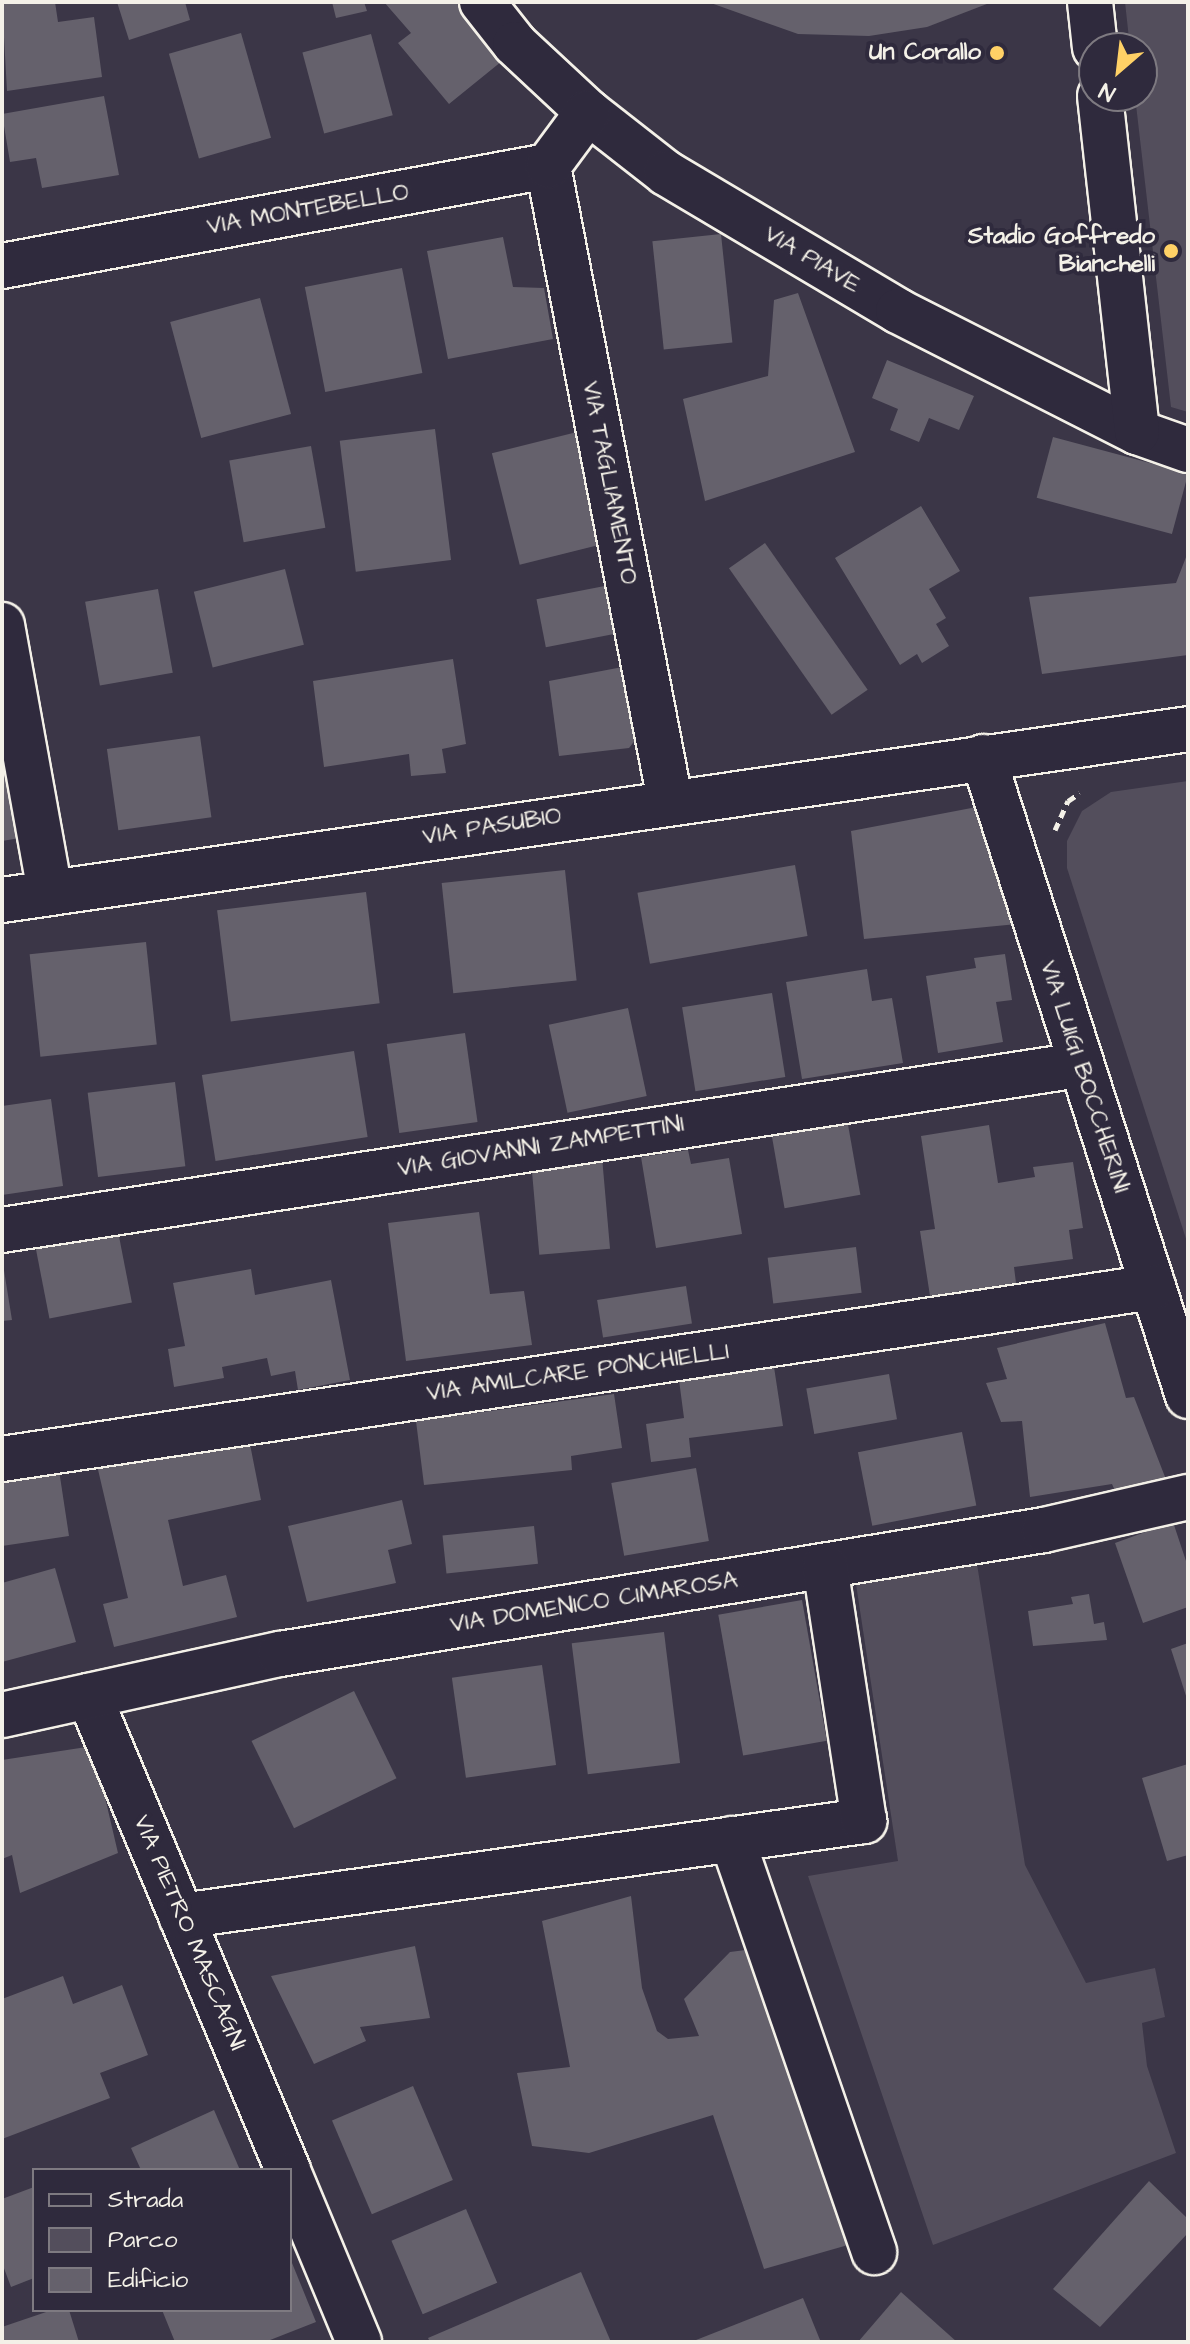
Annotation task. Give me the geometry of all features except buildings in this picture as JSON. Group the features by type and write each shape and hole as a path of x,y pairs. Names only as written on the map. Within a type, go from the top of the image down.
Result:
{"street":[{"name":"VIA PIAVE","path":"482,2 515,44 588,112 666,173 898,311 1137,432 1188,450"},
{"path":"1090,2 1093,32"},
{"path":"548,166 588,112"},
{"path":"1102,112 1137,432"},
{"name":"VIA MONTEBELLO","path":"2,266 548,166"},
{"name":"VIA TAGLIAMENTO","path":"548,166 670,800"},
{"path":"2,625 50,893"},
{"name":"VIA PASUBIO","path":"2,900 670,800 1188,729"},
{"name":"VIA LUIGI BOCCHERINI","path":"983,757 1079,1065 1188,1396"},
{"name":"VIA GIOVANNI ZAMPETTINI","path":"2,1230 1079,1065"},
{"name":"VIA AMILCARE PONCHIELLI","path":"2,1459 1153,1287"},
{"name":"VIA DOMENICO CIMAROSA","path":"2,1715 280,1654 1044,1530 1188,1497"},
{"path":"181,1916 864,1821 825,1566"},
{"name":"VIA PIETRO MASCAGNI","path":"89,1696 287,2168"},
{"path":"732,1839 874,2252"},
{"path":"292,2181 359,2342"}],"path":[{"path":"1051,838 1068,801 1092,786"}],"green space":[{"name":"Stadio Goffredo Bianchelli","path":"1125,2 1188,2 1188,412 1171,407 1137,112 1158,112 1158,32 1128,32"},
{"path":"1188,781 1188,1245 1067,868 1067,841 1082,811 1111,792"},
{"path":"977,1564 1025,1865 1086,1983 1155,1968 1165,2017 1142,2023 1147,2066 1176,2153 933,2245 808,1876 898,1861 856,1584"}],"place":[{"name":"Un Corallo","path":"997,53"},
{"name":"Stadio Goffredo Bianchelli","path":"1171,251"}]}
